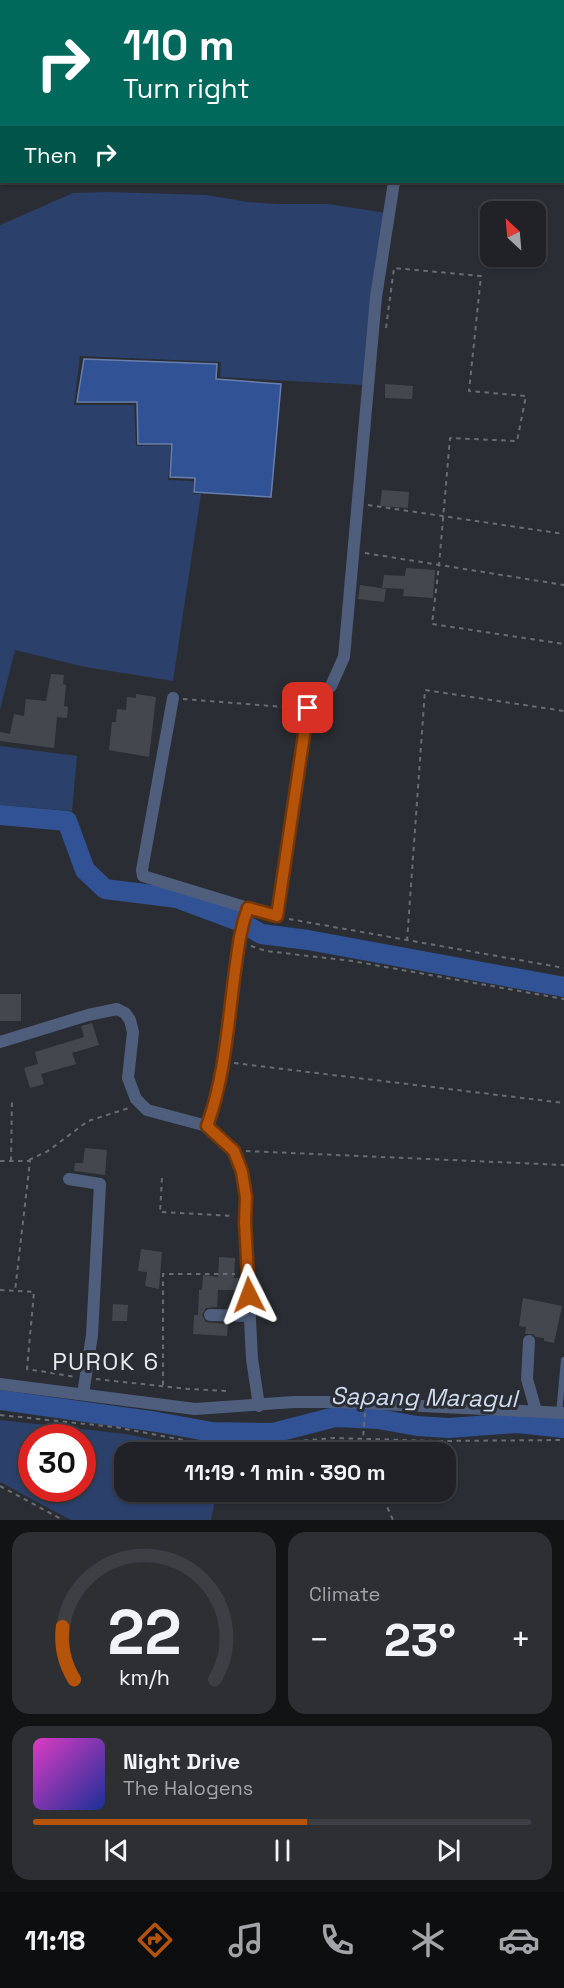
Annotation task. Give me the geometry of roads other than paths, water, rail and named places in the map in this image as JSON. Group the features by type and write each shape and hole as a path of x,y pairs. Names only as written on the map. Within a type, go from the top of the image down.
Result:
{"street":[{"path":"173,698 142,870 143,876 247,911 277,916 308,708 331,686 344,657 376,297 394,183"},
{"path":"207,1126 223,1061 239,937 247,911"},
{"path":"0,1042 88,1015 117,1010 125,1013 130,1020 133,1032 128,1078 131,1089 140,1104 147,1110 207,1126 234,1151 242,1172 246,1197 247,1274 253,1377 259,1406"},
{"path":"69,1179 100,1184 92,1335 83,1394"},
{"path":"210,1315 250,1316"},
{"path":"529,1341 527,1380 536,1411"},
{"path":"0,1384 195,1409 294,1402 339,1402 562,1413"}],"lane":[{"path":"562,1413 564,1360"}],"waterway":[{"path":"0,815 67,821 85,870 105,889 177,898 239,921 261,934 308,940 564,987"},
{"name":"Sapang Maragul","path":"0,1400 212,1432 273,1433 335,1417 378,1419 417,1426 449,1428 517,1423 564,1428"}],"district":[{"name":"PUROK 6","path":"106,1361"}]}
